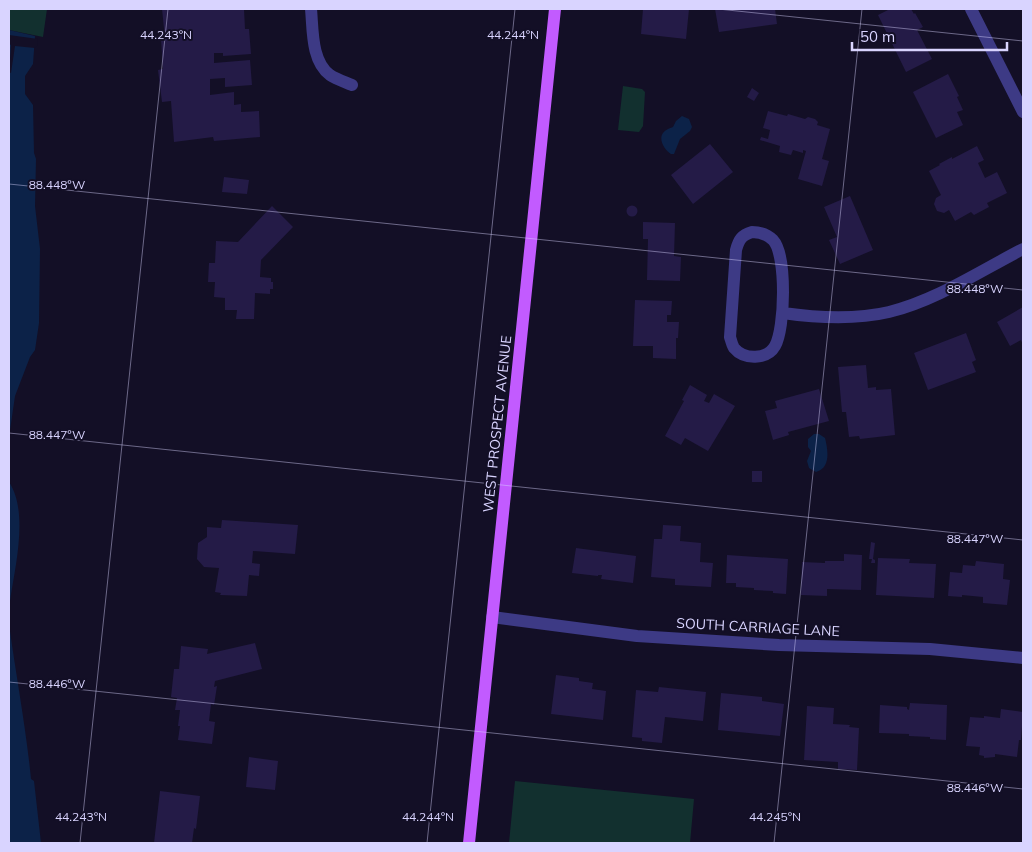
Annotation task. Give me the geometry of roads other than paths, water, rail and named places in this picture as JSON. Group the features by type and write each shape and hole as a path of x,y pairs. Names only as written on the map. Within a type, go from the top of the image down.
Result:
{"main road":[{"name":"WEST PROSPECT AVENUE","path":"469,843 556,9"}],"street":[{"path":"311,9 315,50 320,64 330,75 352,85"},
{"path":"971,9 1023,112"},
{"path":"758,232 767,235 777,246 781,264 783,313 779,336 770,352 762,356 747,356 734,347 730,337 730,321 736,250 738,240 746,234 758,232"},
{"path":"783,313 822,318 888,312 935,296 1023,248"},
{"name":"SOUTH CARRIAGE LANE","path":"492,617 637,636 779,646 930,649 1023,658"}],"water":[{"path":"9,30 35,36 33,64 25,76 25,94 33,105 34,153 36,159 35,206 40,249 39,323 35,350 30,357 15,396 9,437"},
{"path":"682,116 689,119 692,127 680,139 674,154 671,154 663,145 661,139 663,133 673,127"},
{"path":"814,434 819,434 825,438 827,453 824,467 816,472 809,468 807,461 811,451 808,447 808,439"},
{"path":"9,482 15,494 19,524 19,540 10,601 9,601"},
{"path":"9,624 31,779 34,781 41,843 9,843"}]}
